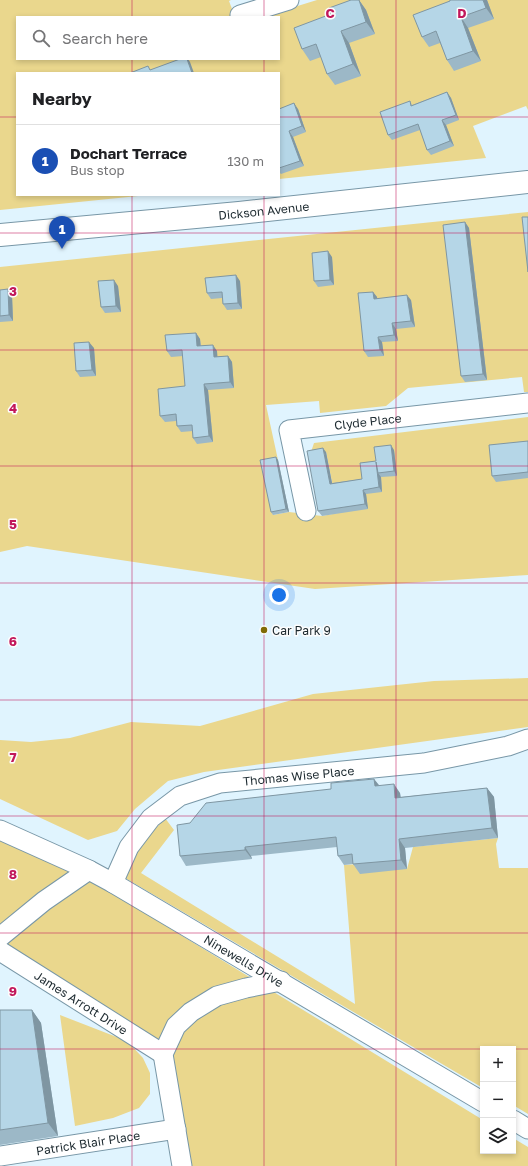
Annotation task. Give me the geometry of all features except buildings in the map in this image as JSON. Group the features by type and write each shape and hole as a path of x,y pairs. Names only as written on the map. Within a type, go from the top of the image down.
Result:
{"street":[{"path":"240,15 289,0"},
{"name":"Dickson Avenue","path":"0,235 239,213 528,182"},
{"name":"Clyde Place","path":"306,511 289,430 528,403"},
{"name":"Thomas Wise Place","path":"113,883 133,841 151,818 180,796 220,783 424,763 508,746 528,739"},
{"name":"Ninewells Drive","path":"0,830 90,870 480,1100"},
{"path":"0,937 44,901 90,870"},
{"name":"James Arrott Drive","path":"0,952 163,1054"},
{"path":"182,1166 163,1054 176,1026 191,1012 217,996 246,988 281,982"},
{"path":"516,1122 528,1129"},
{"name":"Patrick Blair Place","path":"0,1156 176,1129"}],"shaded area":[{"path":"0,0 231,0 229,1 235,16 16,16 16,60 280,60 280,16 265,16 317,0 528,0 528,110 526,106 473,126 486,158 280,179 280,72 16,72 16,196 138,196 0,210"},
{"path":"528,212 528,392 524,392 522,377 408,388 386,406 320,413 319,401 266,405 278,460 262,463 273,515 289,512 322,516 338,513 326,452 310,455 314,443 528,417 528,575 315,589 27,546 0,552 0,267"},
{"path":"528,678 528,727 204,772 168,781 135,809 117,831 88,840 0,799 0,740 31,742 70,738 131,722 200,726 313,694 434,681"},
{"path":"165,818 174,830 141,873 355,1004 344,865 359,864 407,869 413,847 498,838 496,844 499,868 528,868 528,1114 516,1107 516,1046 480,1046 480,1086 125,878 135,851"},
{"path":"0,837 94,882 480,1118 480,1154 516,1154 516,1140 528,1147 528,1166 187,1166 172,1053 0,951"},
{"path":"60,1015 127,1041 143,1058 150,1073 150,1094 139,1108 113,1118 75,1126"}],"place":[{"name":"Dochart Terrace","path":"62,249"},
{"name":"Car Park 9","path":"264,630"}]}
